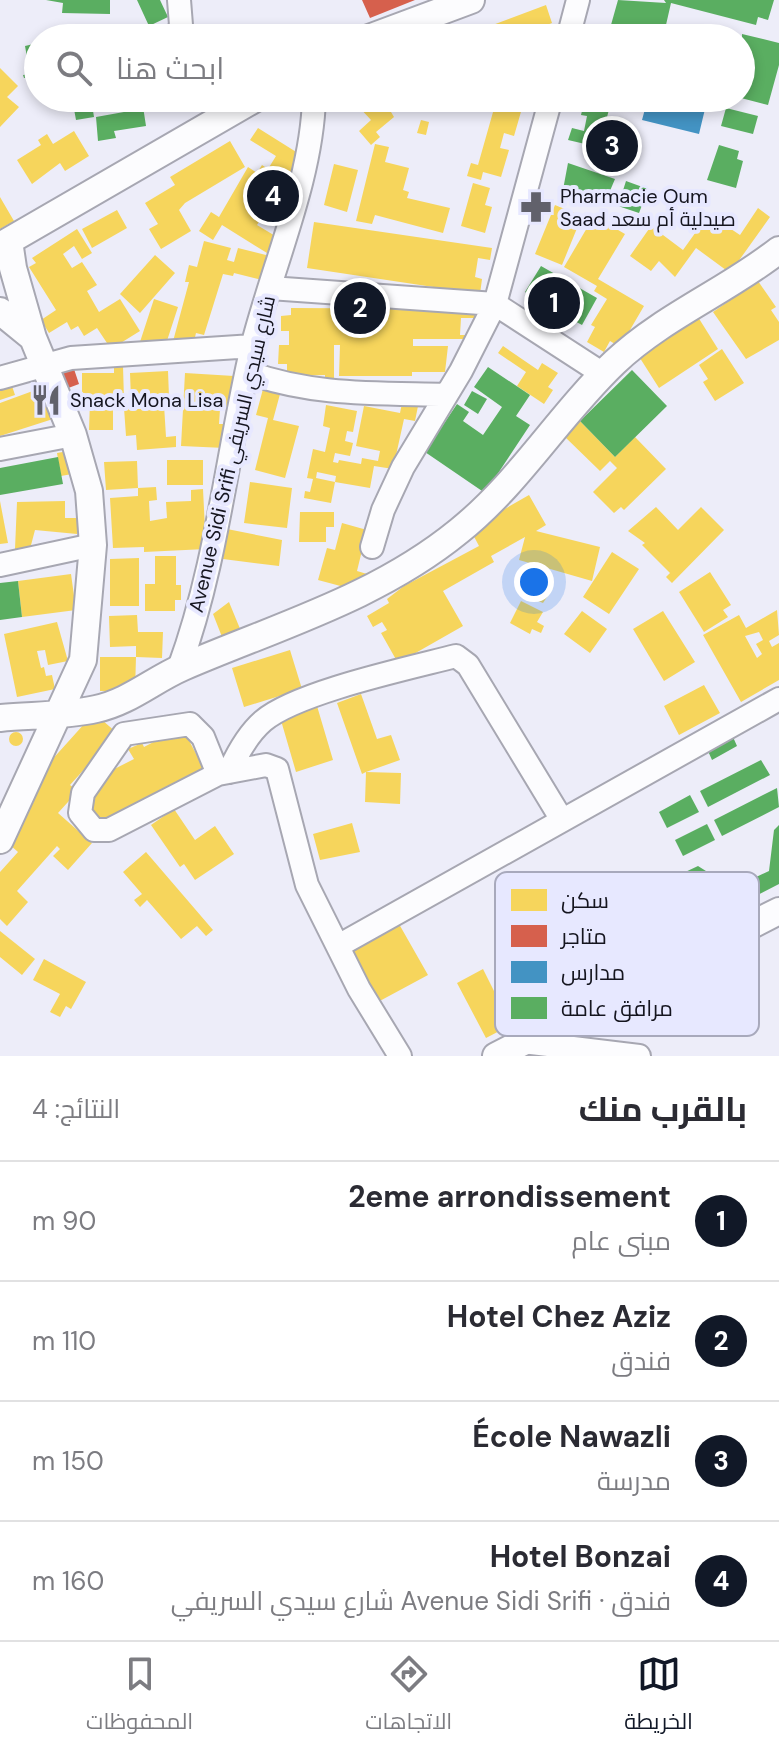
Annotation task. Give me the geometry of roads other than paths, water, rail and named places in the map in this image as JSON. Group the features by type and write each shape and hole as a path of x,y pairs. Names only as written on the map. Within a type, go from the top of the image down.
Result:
{"street":[{"path":"179,0 181,24"},
{"path":"407,24 471,0"},
{"path":"572,24 578,0"},
{"path":"0,840 83,660 93,545 89,491 73,435 42,364 5,244 232,112"},
{"name":"Avenue Sidi Srifi شارع سيدي السريفي","path":"179,668 208,567 247,372 305,157 312,112"},
{"path":"372,547 383,510 403,467 495,304 547,112"},
{"path":"0,718 95,710 122,701 179,668 373,589 459,531 527,464 603,374 670,319 779,250"},
{"path":"270,288 495,304 603,374"},
{"path":"0,311 33,338"},
{"path":"0,378 71,358 253,346"},
{"path":"247,372 287,386 310,389 446,395"},
{"path":"0,449 73,435"},
{"path":"0,565 93,545"},
{"path":"224,773 262,721 290,704 456,656 468,665 562,820"},
{"path":"338,946 779,699"},
{"path":"224,773 203,737 190,724 124,734 83,793 80,813 94,830 109,830 224,773 266,765 277,769 307,885 400,1056"},
{"path":"759,921 779,911"},
{"path":"496,1056 535,1036"},
{"path":"523,1042 639,1056"}],"place":[{"name":"École Nawazli","path":"612,146"},
{"name":"Hotel Bonzai","path":"273,196"},
{"name":"Pharmacie Oum Saad صيدلية أم سعد","path":"536,207"},
{"name":"2eme arrondissement","path":"554,303"},
{"name":"Hotel Chez Aziz","path":"360,308"},
{"name":"Snack Mona Lisa","path":"46,400"}]}
